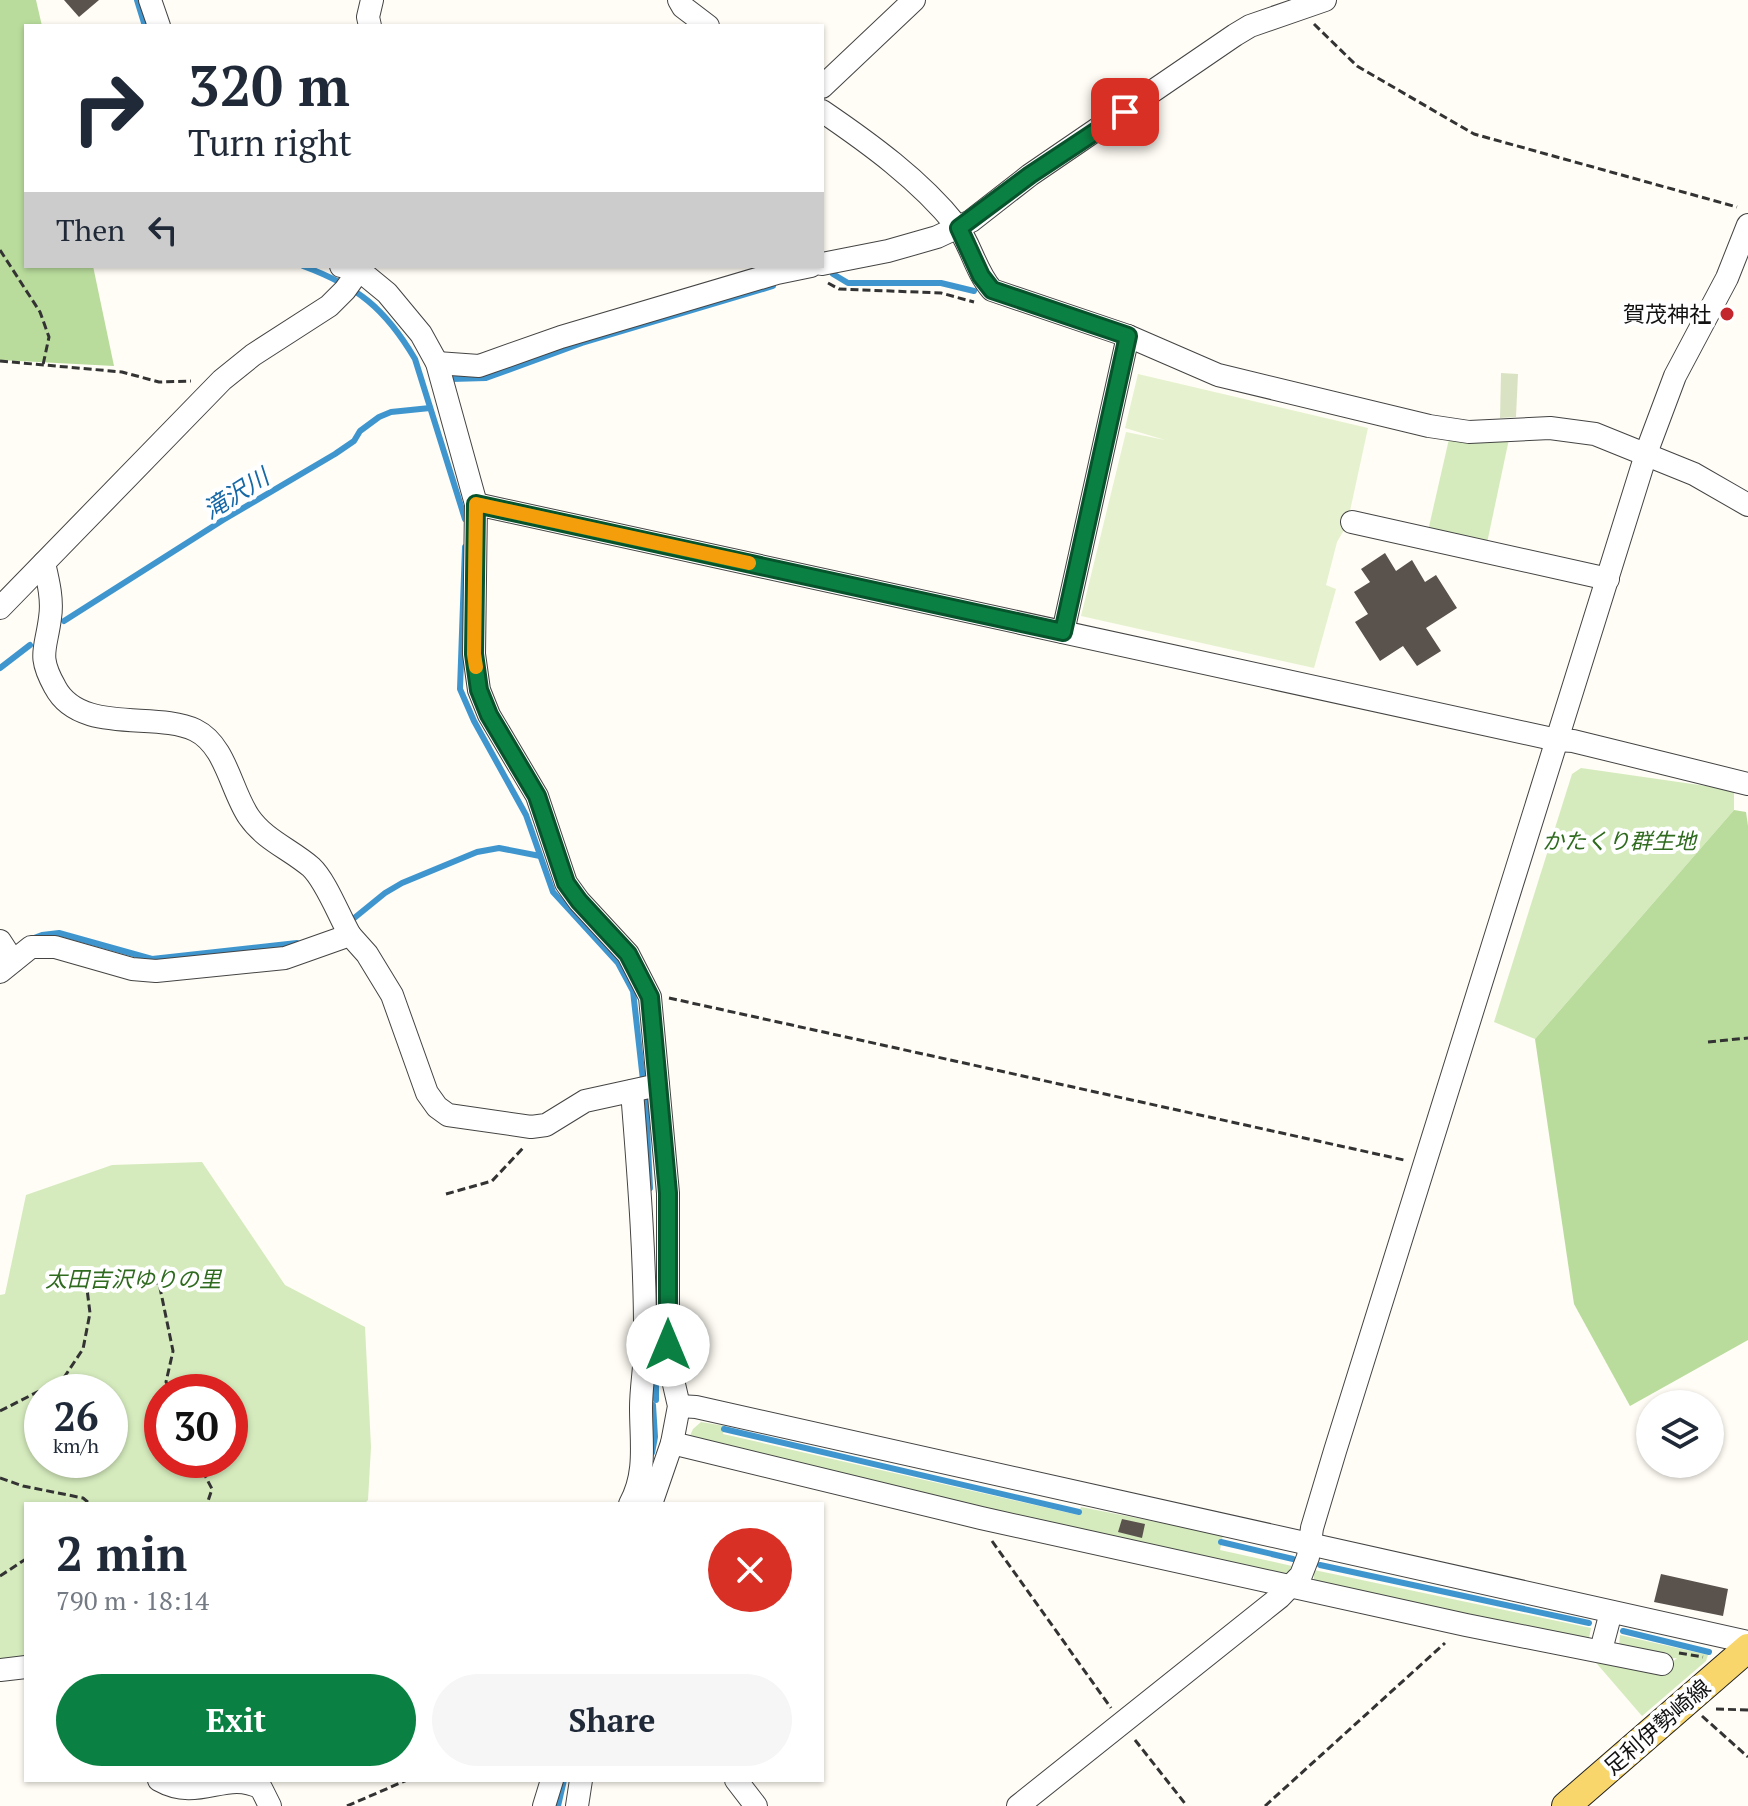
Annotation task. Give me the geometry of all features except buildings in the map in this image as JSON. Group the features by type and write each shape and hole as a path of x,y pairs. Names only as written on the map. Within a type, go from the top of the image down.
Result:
{"main road":[{"name":"足利伊勢崎線","path":"1566,1806 1696,1703 1748,1645"}],"street":[{"path":"150,0 158,24"},
{"path":"370,24 372,0"},
{"path":"679,0 683,7 705,24"},
{"path":"824,85 914,0"},
{"path":"824,267 959,228 1030,175 1235,35 1250,26 1325,0"},
{"path":"824,112 934,199 959,228 981,276 992,290 1128,336 1218,375 1429,426 1469,432 1550,428 1595,434 1694,474 1748,505"},
{"path":"1018,1806 1293,1585 1301,1575 1335,1451 1646,454 1675,376 1743,249 1748,225"},
{"path":"437,363 479,366 561,337 777,273 817,269"},
{"path":"0,608 222,380 274,340 329,306 352,274 395,303 421,334 437,363 476,504 474,654 479,690 489,715 537,796 566,883 628,954 650,997 668,1193 668,1345 679,1406 672,1443 652,1502"},
{"path":"1063,632 1128,336"},
{"path":"476,504 1557,740 1573,741 1748,784"},
{"path":"1352,522 1608,579"},
{"path":"44,563 51,615 42,657 64,702 76,710 109,719 196,730 210,741 249,816 265,835 318,875 350,935 367,954 392,995 427,1093 437,1107 448,1115 531,1127 546,1125 585,1101 658,1085"},
{"path":"0,941 6,967 31,947 55,947 132,969 156,971 285,958 350,935"},
{"path":"631,1502 640,1478 643,1451 641,1410 645,1355 643,1223 632,1091"},
{"path":"679,1406 726,1413 1748,1645"},
{"path":"672,1443 981,1518 1466,1625 1662,1664"},
{"path":"1601,1650 1611,1612"},
{"path":"0,1670 24,1667"},
{"path":"164,1782 186,1791 238,1782"},
{"path":"246,1782 261,1788 270,1806"},
{"path":"544,1806 551,1782"},
{"path":"577,1806 581,1782"},
{"path":"738,1782 756,1806"}],"path":[{"path":"1297,8 1357,66 1474,134 1748,211"},
{"path":"0,250 40,312 49,337 43,365"},
{"path":"817,269 839,289 941,293 975,302 980,302 992,290"},
{"path":"0,361 122,372 159,382 222,380"},
{"path":"650,997 660,996 1426,1165"},
{"path":"1708,1042 1748,1038"},
{"path":"446,1194 492,1181 546,1125"},
{"path":"0,1411 63,1379 83,1349 90,1313 86,1281 159,1283 173,1351 168,1374"},
{"path":"0,1478 83,1498 88,1502"},
{"path":"206,1478 212,1489 208,1502"},
{"path":"981,1518 986,1533 1122,1723 1187,1806"},
{"path":"0,1576 24,1560"},
{"path":"1265,1806 1466,1625"},
{"path":"1748,1710 1696,1703 1701,1716 1748,1757"},
{"path":"347,1806 402,1782"}],"green space":[{"path":"0,0 36,0 42,24 24,24 24,268 93,268 114,366 0,360"},
{"path":"1501,373 1518,374 1516,417 1500,418"},
{"path":"1138,374 1368,428 1350,511 1354,513 1337,542 1326,585 1336,589 1314,668 1081,616 1126,432 1165,440 1125,428"},
{"path":"1449,439 1509,439 1487,543 1428,531"},
{"name":"かたくり群生地","path":"1581,768 1734,790 1734,810 1535,1039 1494,1022 1572,774"},
{"path":"1734,810 1746,812 1748,1340 1659,1390 1636,1390 1636,1403 1630,1406 1574,1304 1535,1039"},
{"name":"太田吉沢ゆりの里","path":"202,1162 285,1285 365,1327 371,1447 368,1500 24,1502 24,1676 0,1679 0,1295 5,1294 26,1195 112,1165"},
{"path":"701,1422 725,1426 723,1434 1078,1515 1081,1507 1223,1535 1220,1550 1292,1566 1285,1577 688,1440"},
{"path":"1314,1570 1591,1628 1589,1638 1583,1641 1317,1585"},
{"path":"1620,1635 1708,1655 1706,1661 1642,1716 1592,1658 1662,1672 1677,1658 1664,1659 1619,1645"}],"waterway":[{"path":"137,0 144,24"},
{"path":"308,268 339,282 368,301 404,341 415,359 465,519"},
{"path":"833,274 848,283 941,283 974,291"},
{"path":"451,379 486,378 582,343 773,286"},
{"name":"滝沢川","path":"64,621 223,520 335,454 379,417 391,412 430,408"},
{"path":"465,547 460,689 474,721 526,815 553,892 618,963 633,991 646,1107 650,1188"},
{"name":"滝沢川","path":"0,668 30,645"},
{"path":"353,919 402,883 477,852 499,848 540,856"},
{"path":"34,938 59,933 152,959 297,943"},
{"path":"656,1347 656,1400"},
{"path":"652,1453 655,1437 653,1405"},
{"path":"724,1429 1079,1512"},
{"path":"1221,1542 1293,1559"},
{"path":"1320,1565 1589,1623"},
{"path":"1623,1631 1709,1652"},
{"path":"558,1806 564,1782"}],"slow traffic":[{"path":"476,667 476,504 749,563"}],"place":[{"name":"賀茂神社","path":"1727,314"}],"route":[{"path":"668,1345 668,1193 650,997 628,954 566,883 537,796 489,715 479,690 474,654 476,504 1063,632 1128,336 992,290 981,276 959,228 1030,175 1125,112"}]}
